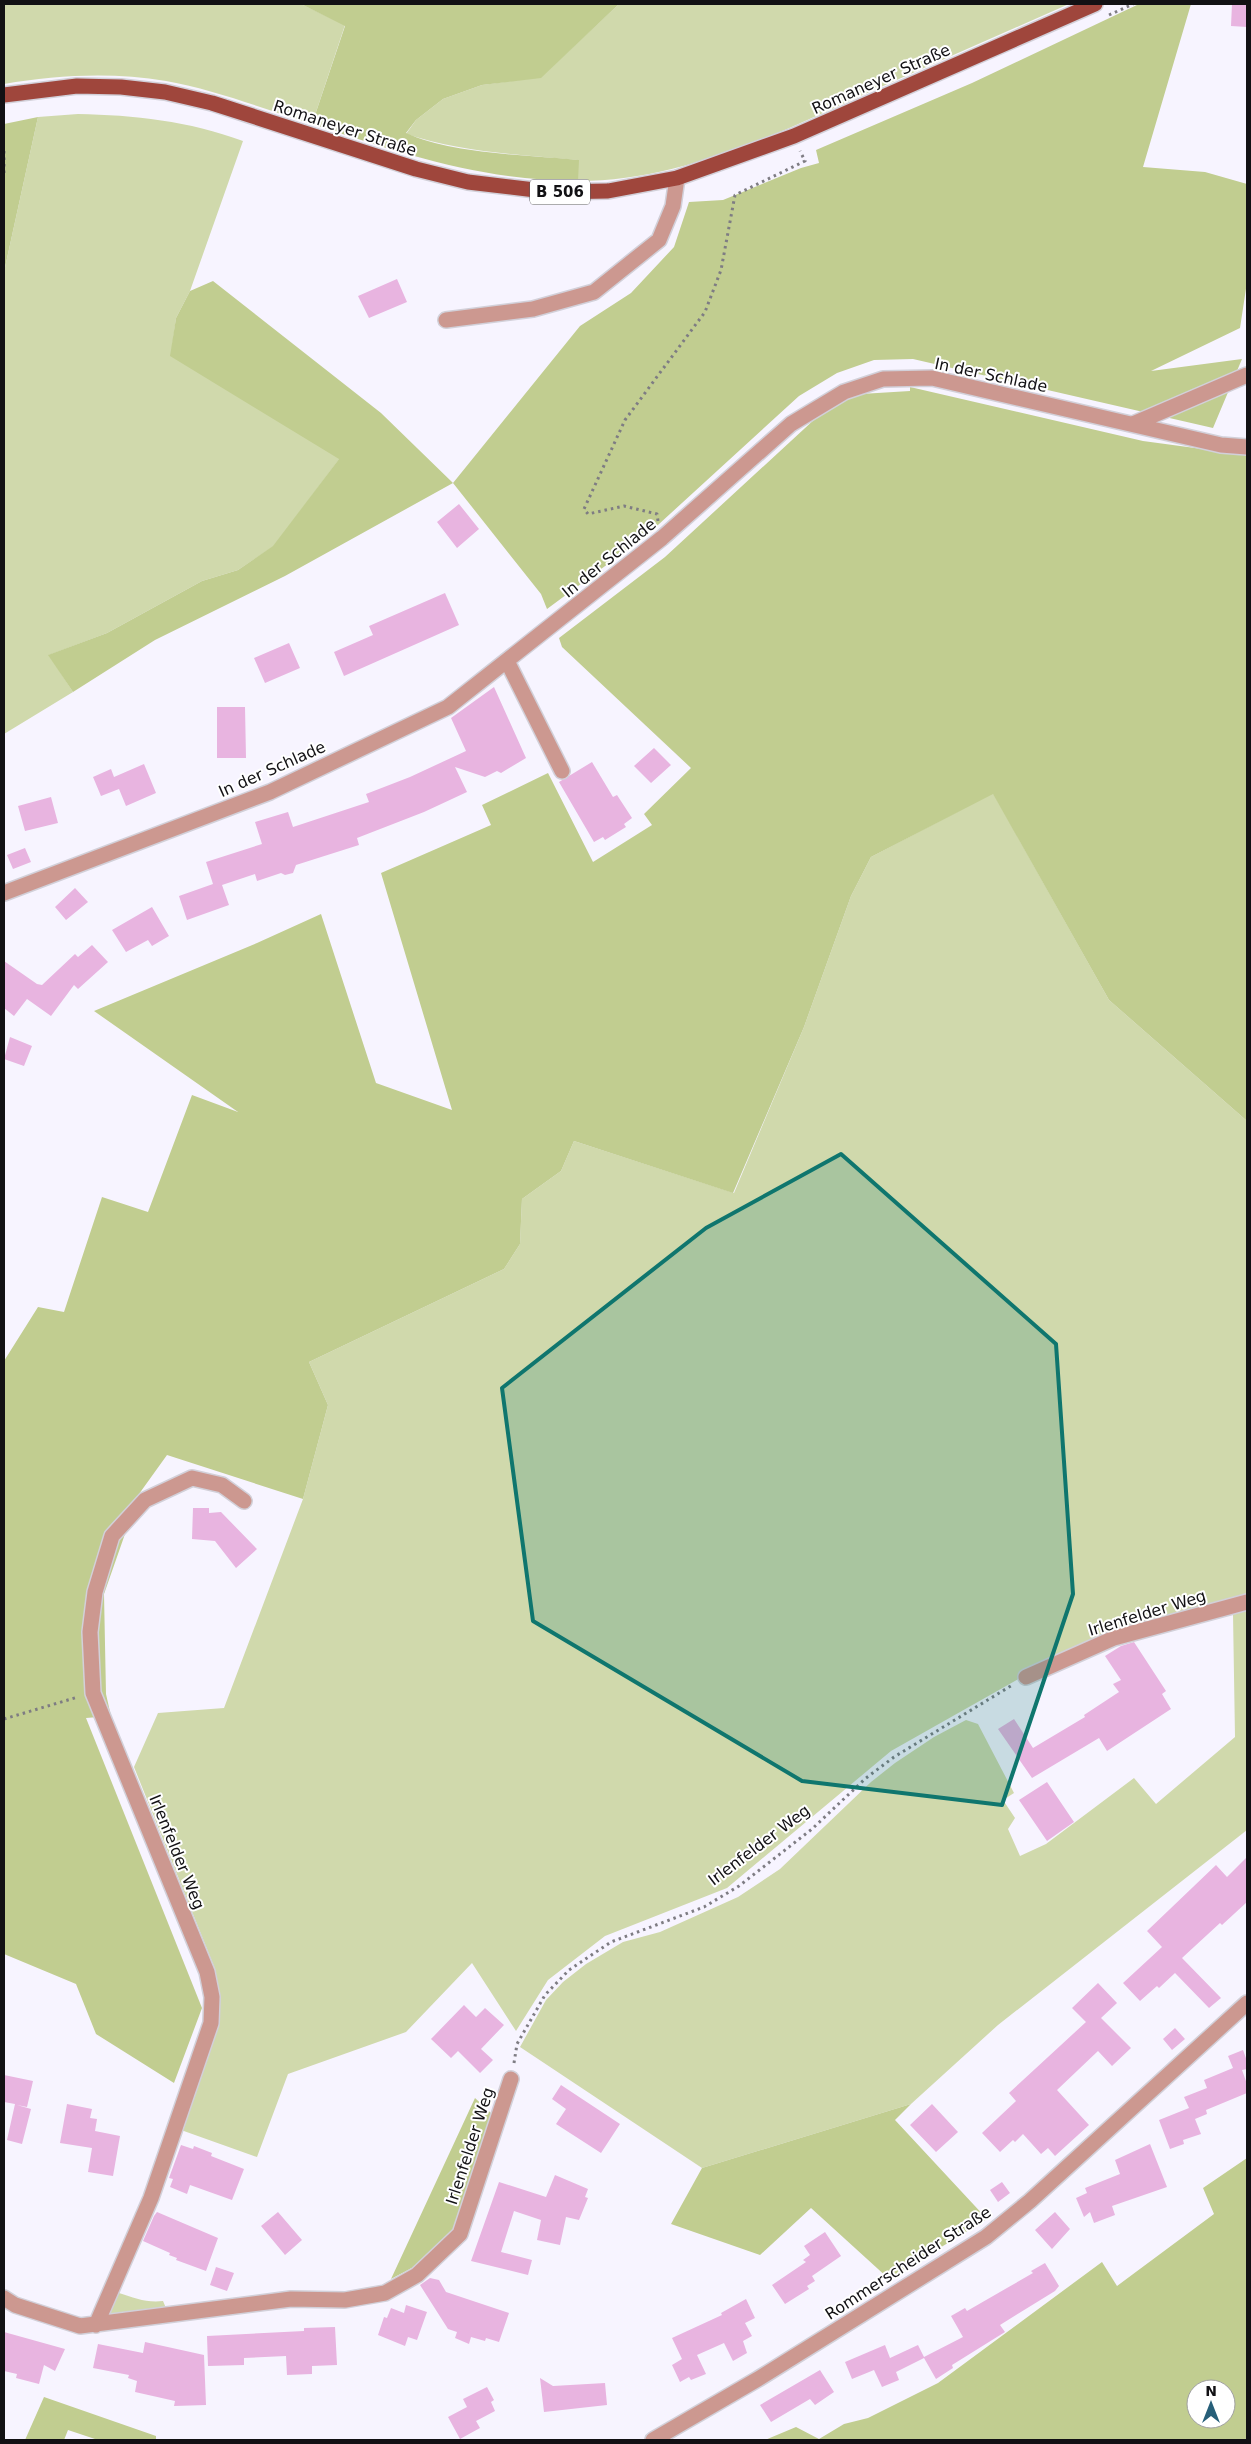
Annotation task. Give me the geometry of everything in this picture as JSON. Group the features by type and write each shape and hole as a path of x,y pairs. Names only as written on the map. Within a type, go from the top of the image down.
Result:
{"main road":[{"name":"Romaneyer Straße","path":"4,95 78,86 122,87 165,92 212,103 416,169 468,182 510,188 589,192 677,178 794,136 1095,4"}],"street":[{"path":"446,320 533,309 594,292 659,240 672,206 677,178"},
{"path":"1133,424 1247,374"},
{"name":"In der Schlade","path":"4,893 270,792 448,707 662,538 791,424 844,392 883,379 932,378 1221,445 1247,447"},
{"path":"507,661 562,771"},
{"name":"Irlenfelder Weg","path":"96,2325 151,2198 211,2023 212,1997 207,1972 93,1693 90,1632 95,1592 112,1536 146,1500 192,1478 222,1485 244,1501"},
{"name":"Irlenfelder Weg","path":"1026,1677 1114,1638 1247,1602"},
{"name":"Rommerscheider Straße","path":"654,2440 680,2434 986,2237 1030,2201 1247,2003"},
{"name":"Irlenfelder Weg","path":"4,2298 15,2305 80,2326 291,2300 345,2300 385,2293 417,2276 460,2234 511,2079"}],"path":[{"path":"1104,17 1133,4"},
{"path":"793,150 798,148"},
{"path":"4,151 4,176"},
{"path":"662,538 657,514 624,506 588,514 584,509 625,420 705,312 720,270 735,195 805,161"},
{"name":"Irlenfelder Weg","path":"511,2079 517,2044 544,1995 569,1970 611,1942 704,1907 739,1886 812,1829 866,1778 894,1756 1026,1677"},
{"path":"4,1719 93,1693"}],"highlighted area":[{"path":"841,1154 1056,1344 1073,1594 1002,1805 802,1781 533,1621 502,1388 706,1228"}],"green space":[{"path":"4,4 301,4 345,25 312,124 203,89 146,78 85,76 44,78 4,84"},
{"path":"301,4 619,4 541,78 482,85 443,99 416,120 406,133 425,140 467,149 579,160 578,181 508,176 442,163 410,155 312,124 345,26"},
{"path":"619,4 1069,4 761,140 726,153 653,173 616,179 578,181 578,160 469,149 406,134 416,120 443,99 482,85 541,77"},
{"path":"1139,4 1191,4 1143,167 1205,172 1247,184 1247,282 1240,328 1151,371 1242,359 1213,428 913,359 874,360 837,373 799,396 647,535 547,609 541,594 453,483 580,326 631,293 674,247 689,202 723,200 801,168 819,163 816,150 972,83"},
{"path":"78,114 161,120 202,128 243,141 190,291 176,318 171,355 340,458 274,546 238,570 202,581 107,633 49,655 73,692 4,734 4,272 38,117"},
{"path":"38,117 4,272 4,124"},
{"path":"213,281 381,413 453,483 285,576 155,640 73,692 48,655 107,633 202,581 238,570 273,546 339,459 170,356 176,318 190,291"},
{"path":"910,387 1143,441 1247,455 1247,1121 1109,1000 993,794 871,857 851,896 804,1027 733,1193 574,1141 561,1171 522,1199 520,1244 504,1269 309,1362 328,1405 303,1499 167,1455 139,1494 104,1594 106,1694 111,1716 86,1718 202,2008 174,2083 96,2034 76,1984 4,1954 4,1361 38,1307 64,1312 102,1197 148,1212 192,1095 238,1112 94,1011 257,943 321,914 376,1083 452,1110 381,873 491,825 482,805 548,773 593,862 652,825 644,814 691,768 562,647 559,638 665,557 817,417 849,398 861,394 910,391"},
{"path":"993,793 1109,1000 1247,1121 1247,1596 1059,1656 891,1751 727,1888 605,1936 548,1980 516,2031 472,1963 406,2032 288,2074 257,2157 181,2130 216,2028 220,2000 215,1969 134,1767 158,1713 224,1708 303,1499 328,1405 309,1362 504,1269 520,1244 522,1199 561,1171 574,1141 734,1193 804,1027 851,896 871,857"},
{"path":"1247,1611 1247,1830 998,2025 911,2104 702,2168 520,2047 546,2000 563,1982 586,1964 623,1942 660,1932 738,1897 780,1869 871,1782 895,1763 934,1737 966,1720 978,1724 1014,1793 1003,1800 1015,1818 1008,1829 1020,1856 1046,1844 1134,1778 1156,1804 1235,1737 1233,1614"},
{"path":"475,2098 491,2113 468,2193 452,2234 425,2261 391,2279"},
{"path":"911,2104 895,2120 987,2219 889,2279 811,2208 760,2255 671,2224 702,2168"},
{"path":"1247,2158 1247,2440 765,2440 796,2427 819,2439 844,2424 868,2418 938,2383 1102,2262 1117,2286 1214,2214 1203,2188"},
{"path":"119,2293 146,2301 163,2301 166,2308 107,2317 114,2294"},
{"path":"44,2397 156,2436 156,2440 98,2440 68,2430 64,2440 25,2440"}],"building":[{"path":"1232,4 1247,4 1247,27 1231,26"},
{"path":"397,279 407,302 369,318 358,296"},
{"path":"459,504 479,529 457,548 437,522"},
{"path":"445,593 459,625 344,676 334,652 373,635 369,626"},
{"path":"289,643 300,668 265,683 254,658"},
{"path":"494,687 526,758 501,773 497,771 485,777 455,767 467,792 424,812 357,838 359,845 296,865 293,873 285,875 281,873 257,881 255,874 222,885 229,905 187,920 179,896 213,884 206,862 262,844 255,822 288,812 293,827 369,802 366,794 410,777 466,751 451,718"},
{"path":"217,707 245,707 246,758 217,758"},
{"path":"654,748 671,765 651,783 634,766"},
{"path":"592,762 613,797 617,795 632,818 624,824 626,827 605,840 603,837 594,842 559,782"},
{"path":"144,764 156,793 126,806 119,789 101,796 93,777 111,769 114,777"},
{"path":"51,797 58,823 25,831 18,806"},
{"path":"25,848 31,862 13,869 7,855"},
{"path":"75,888 88,902 66,920 55,907"},
{"path":"152,907 169,936 152,946 148,940 126,952 112,930"},
{"path":"92,945 108,962 78,989 74,985 51,1016 27,999 14,1016 4,1008 4,961 37,984 42,985 75,954 78,957"},
{"path":"10,1037 32,1046 24,1066 4,1059"},
{"path":"193,1508 209,1508 209,1513 221,1512 257,1549 236,1568 215,1541 192,1539"},
{"path":"1134,1642 1166,1691 1162,1694 1171,1709 1107,1751 1099,1738 1032,1778 998,1729 1014,1719 1033,1748 1085,1717 1084,1715 1119,1692 1113,1684 1121,1680 1105,1656 1121,1646"},
{"path":"1047,1782 1074,1822 1047,1841 1019,1800"},
{"path":"1247,1857 1247,1902 1222,1925 1220,1923 1182,1958 1221,1998 1209,2008 1175,1973 1159,1988 1157,1986 1140,2001 1123,1983 1162,1947 1147,1931 1216,1865 1227,1877"},
{"path":"1098,1983 1117,2003 1101,2018 1131,2048 1112,2066 1098,2051 1057,2090 1089,2125 1055,2156 1048,2148 1041,2154 1023,2134 1000,2152 982,2133 1016,2101 1009,2093 1086,2022 1072,2008"},
{"path":"464,2005 476,2017 485,2008 504,2025 481,2049 493,2060 480,2073 458,2051 451,2058 431,2039"},
{"path":"1175,2028 1185,2039 1172,2050 1163,2039"},
{"path":"1243,2050 1247,2061 1247,2069 1242,2070 1247,2084 1247,2093 1206,2110 1207,2114 1195,2119 1201,2134 1183,2140 1184,2144 1170,2149 1159,2120 1189,2108 1184,2097 1207,2088 1204,2080 1233,2068 1228,2056"},
{"path":"4,2075 33,2081 27,2107 17,2105 31,2109 22,2144 7,2140 15,2104 4,2102"},
{"path":"561,2085 620,2124 601,2153 556,2124 566,2109 552,2099"},
{"path":"67,2104 92,2109 90,2118 97,2119 95,2131 120,2136 113,2176 88,2172 92,2148 60,2143"},
{"path":"932,2104 958,2132 936,2152 910,2125"},
{"path":"1150,2144 1167,2187 1112,2206 1115,2215 1094,2223 1090,2212 1084,2217 1076,2198 1087,2193 1085,2188 1120,2174 1115,2160"},
{"path":"181,2145 193,2149 194,2146 212,2153 211,2156 244,2169 232,2200 190,2185 187,2194 170,2187 173,2179 169,2178"},
{"path":"555,2175 588,2189 585,2197 588,2198 579,2220 566,2217 560,2245 537,2240 541,2220 514,2211 501,2252 532,2260 528,2275 471,2261 499,2182 546,2197"},
{"path":"1002,2182 1010,2193 998,2202 990,2190"},
{"path":"157,2212 218,2238 206,2271 176,2260 177,2258 169,2255 170,2253 143,2241"},
{"path":"278,2212 302,2240 285,2255 261,2226"},
{"path":"1055,2212 1070,2229 1052,2249 1035,2230"},
{"path":"825,2232 841,2256 812,2276 815,2281 807,2286 809,2289 785,2304 772,2285 806,2262 803,2260 810,2255 804,2246"},
{"path":"1045,2263 1059,2286 1055,2291 1000,2325 1005,2332 952,2365 953,2368 936,2379 924,2358 896,2372 899,2380 882,2387 874,2370 852,2379 845,2362 885,2345 890,2358 918,2345 924,2357 963,2337 951,2316 965,2308 967,2311 1033,2273 1031,2271"},
{"path":"216,2267 234,2273 227,2291 210,2285"},
{"path":"430,2278 439,2280 446,2292 509,2313 499,2342 486,2338 485,2341 471,2337 469,2344 455,2338 457,2332 448,2329 420,2285"},
{"path":"746,2299 755,2318 745,2323 752,2336 743,2341 747,2353 733,2361 724,2343 697,2355 706,2374 691,2380 689,2377 680,2382 672,2365 682,2359 672,2338 722,2315 721,2313"},
{"path":"406,2305 427,2312 417,2340 408,2337 405,2346 378,2335 384,2317 387,2318 391,2308 404,2313"},
{"path":"335,2327 337,2365 312,2366 312,2374 287,2375 286,2356 244,2358 244,2365 208,2366 207,2336 304,2331 304,2328"},
{"path":"4,2332 65,2349 55,2371 44,2365 39,2384 16,2378 17,2374 4,2371"},
{"path":"145,2342 204,2355 206,2405 174,2406 175,2401 135,2392 137,2381 128,2378 129,2375 93,2368 98,2344 143,2353"},
{"path":"820,2370 834,2392 815,2405 810,2399 771,2422 760,2405"},
{"path":"540,2378 553,2386 605,2383 607,2405 544,2412"},
{"path":"487,2387 494,2400 491,2402 495,2411 476,2421 480,2428 460,2439 448,2417 467,2407 463,2399"}]}
